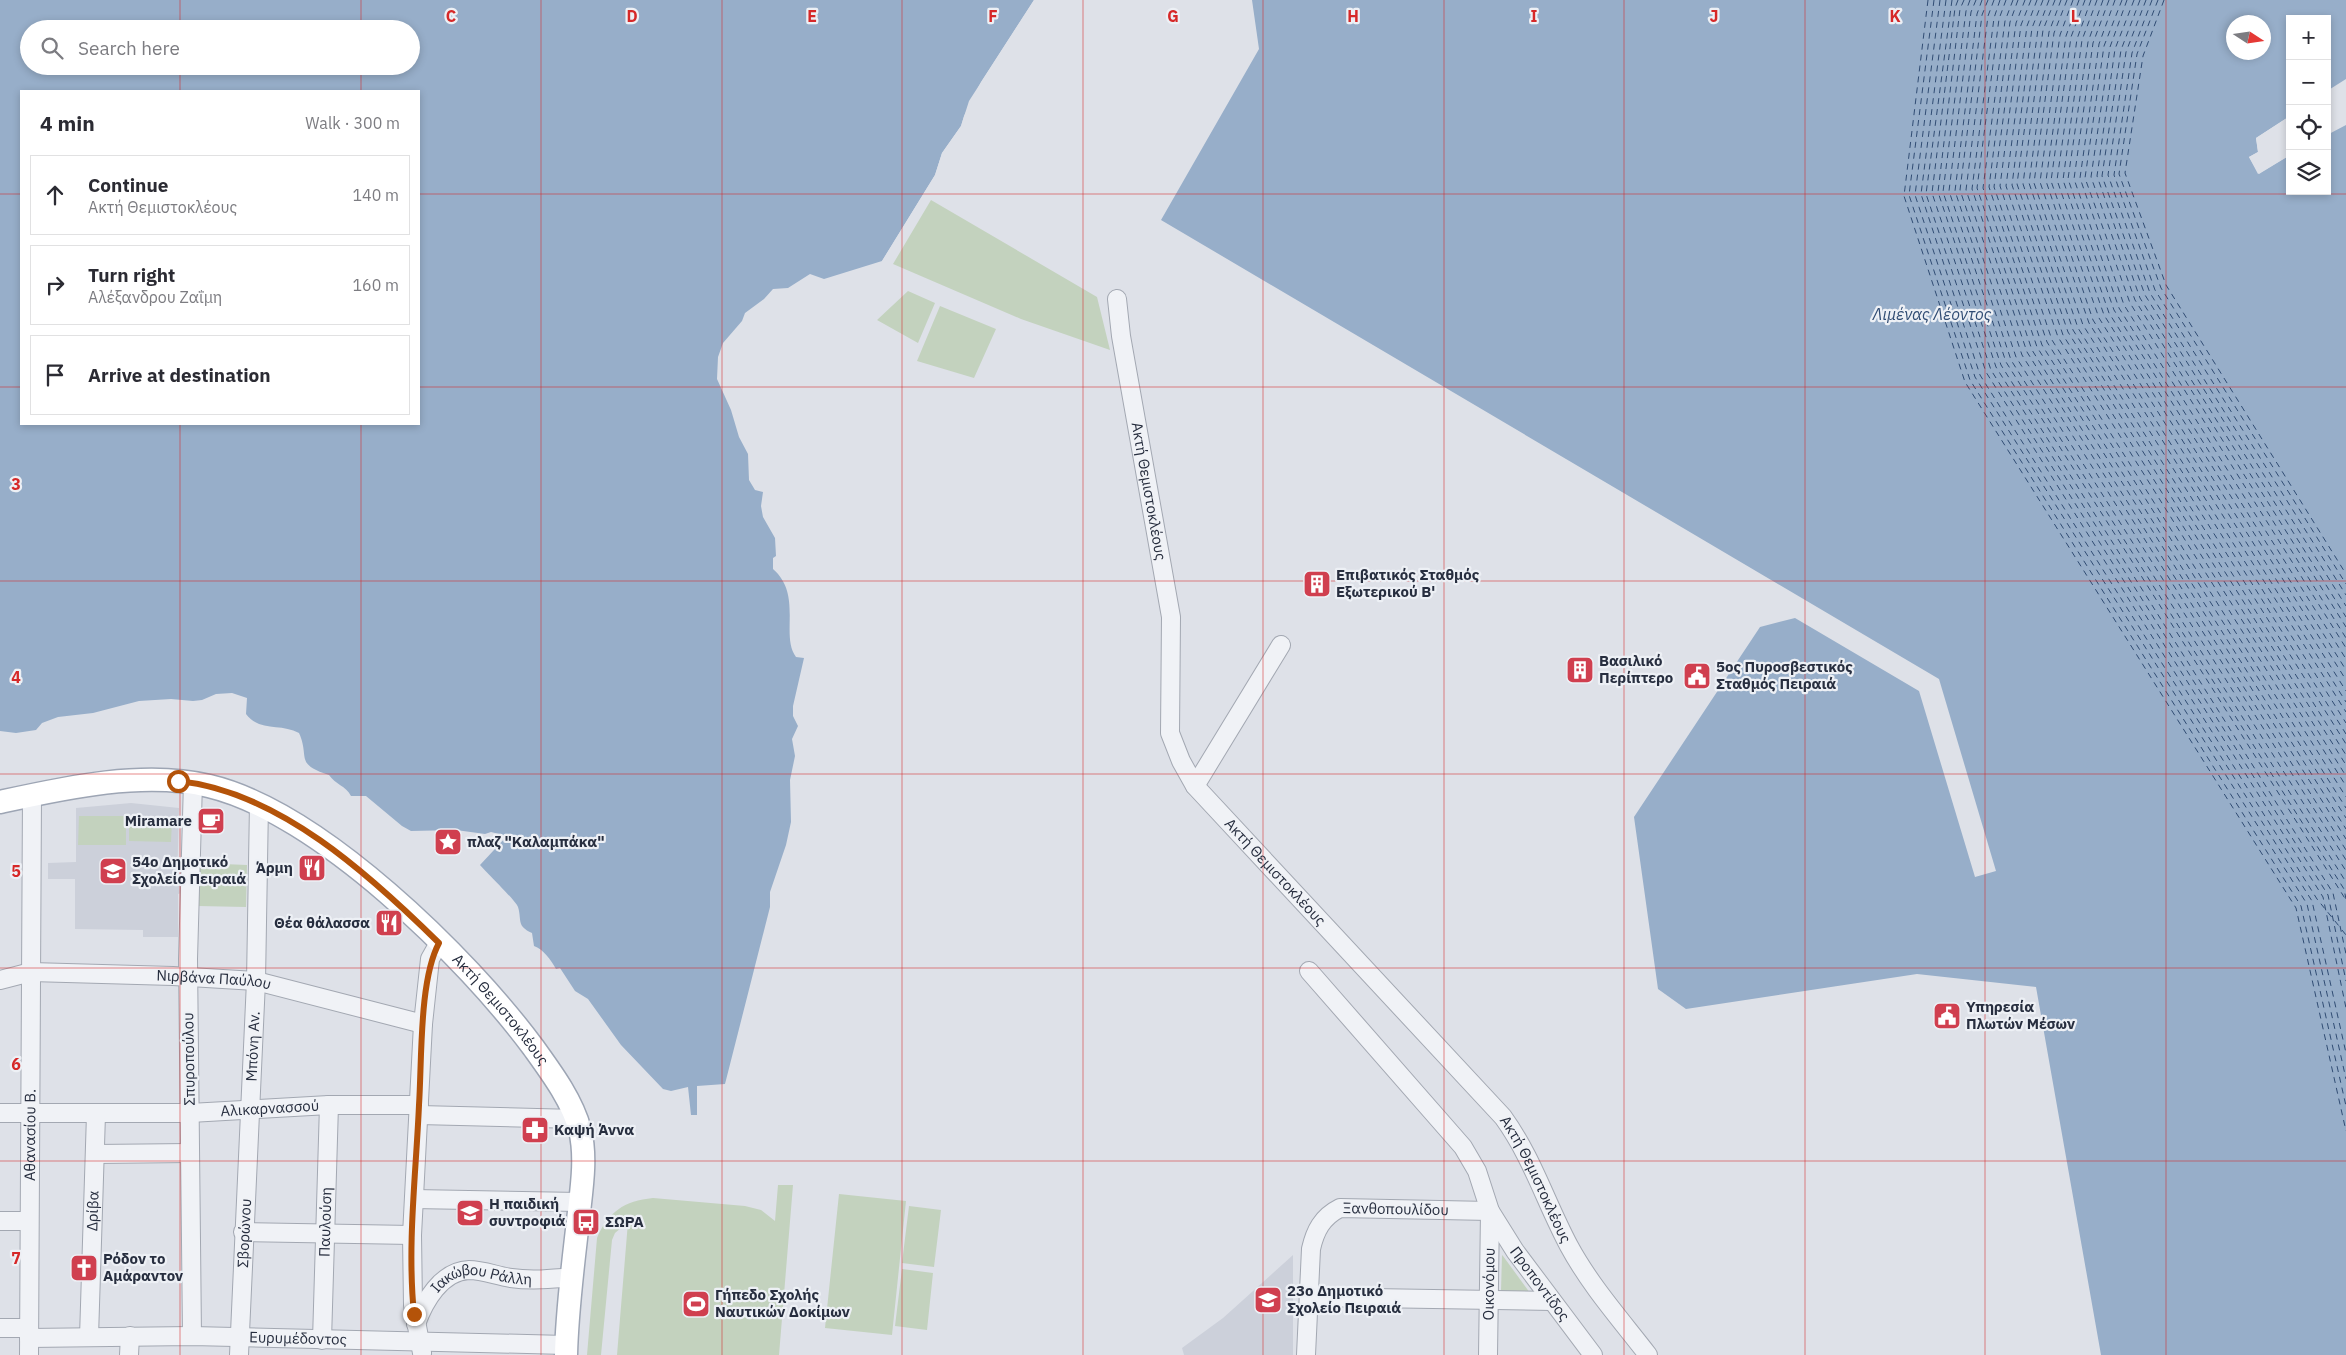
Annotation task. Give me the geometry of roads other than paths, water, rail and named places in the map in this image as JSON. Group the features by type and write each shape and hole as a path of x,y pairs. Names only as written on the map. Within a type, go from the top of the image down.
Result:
{"main road":[{"name":"Ακτή Θεμιστοκλέους","path":"0,802 32,795 128,781 193,782 219,789 259,804 300,828 362,872 405,910 511,1018 559,1083 576,1119 582,1146 580,1202 566,1350"}],"street":[{"name":"Ακτή Θεμιστοκλέους","path":"1117,299 1121,336 1171,617 1170,733 1181,761 1195,786 1503,1117 1528,1155 1558,1224 1580,1265 1648,1355"},
{"path":"1195,786 1281,645"},
{"name":"Σπυροπούλου","path":"192,1336 188,976 193,782"},
{"name":"Αθανασίου Β.","path":"29,1340 32,795"},
{"name":"Μπόνη Αν.","path":"250,1110 256,982 259,804"},
{"path":"421,1349 415,1326 413,1305 412,1235 423,1024 430,958 439,943"},
{"path":"1309,971 1463,1147 1477,1171 1490,1211"},
{"name":"Νιρβάνα Παύλου","path":"0,980 31,972 188,976 256,982 423,1024"},
{"name":"Αλικαρνασσού","path":"0,1112 190,1113 329,1105 576,1119"},
{"name":"Παυλούση","path":"322,1340 329,1105"},
{"name":"Σβορώνου","path":"239,1355 250,1110"},
{"name":"Δρίβα","path":"89,1337 96,1114"},
{"path":"95,1154 190,1153"},
{"path":"414,1199 580,1202"},
{"name":"Ξανθοπουλίδου","path":"1306,1355 1311,1249 1314,1233 1331,1212 1340,1208 1490,1211"},
{"name":"Οικονόμου","path":"1488,1355 1490,1211"},
{"name":"Προποντίδος","path":"1490,1211 1515,1251 1593,1355"},
{"path":"0,1221 29,1221"},
{"path":"244,1232 412,1235"},
{"name":"Ιακώβου Ράλλη","path":"415,1326 429,1296 442,1282 456,1273 473,1270 529,1280 572,1277"},
{"path":"1308,1297 1552,1301"},
{"name":"Ευρυμέδοντος","path":"0,1328 29,1340 89,1337 192,1336 322,1340 353,1348 566,1350"},
{"path":"129,1355 130,1336"}],"water":[{"path":"0,0 1034,0 981,82 961,126 942,153 935,175 882,261 824,279 810,274 788,288 773,289 764,299 745,313 742,321 723,343 718,357 717,379 731,410 739,437 748,454 749,480 755,490 763,492 761,506 763,517 775,538 776,556 773,558 773,569 782,579 787,591 792,648 796,657 804,658 793,706 793,716 798,726 792,739 795,756 790,780 791,822 786,845 770,892 770,907 725,1084 697,1086 697,1115 691,1115 688,1087 671,1091 663,1089 621,1045 588,999 575,991 560,968 556,969 546,955 534,946 532,933 524,928 520,922 516,904 480,865 507,836 491,832 485,834 456,830 411,831 402,826 366,796 351,796 329,775 311,767 305,759 299,733 251,720 246,714 247,698 232,693 216,694 202,700 193,701 171,699 139,701 93,713 58,717 42,723 36,730 16,733 0,731"},
{"name":"Λιμένας Λέοντος","path":"1252,0 2346,0 2346,79 2331,88 2331,15 2286,15 2286,119 2256,138 2258,152 2249,157 2259,174 2286,157 2286,195 2331,195 2331,133 2346,125 2346,1355 2101,1355 2036,987 1917,974 1686,1009 1658,989 1634,817 1760,627 1795,618 1919,691 1975,877 1996,871 1939,679 1161,220 1259,49"}],"place":[{"name":"Επιβατικός Σταθμός Εξωτερικού Β'","path":"1317,584"},
{"name":"Βασιλικό Περίπτερο","path":"1580,670"},
{"name":"5ος Πυροσβεστικός Σταθμός Πειραιά","path":"1697,676"},
{"name":"Miramare","path":"211,821"},
{"name":"πλαζ \"Καλαμπάκα\"","path":"448,842"},
{"name":"Άρμη","path":"312,868"},
{"name":"54ο Δημοτικό Σχολείο Πειραιά","path":"113,871"},
{"name":"Θέα θάλασσα","path":"389,923"},
{"name":"Υπηρεσία Πλωτών Μέσων","path":"1947,1016"},
{"name":"Καψή Άννα","path":"535,1130"},
{"name":"Η παιδική συντροφιά","path":"470,1213"},
{"name":"ΣΩΡΑ","path":"586,1222"},
{"name":"Ρόδον το Αμάραντον","path":"84,1268"},
{"name":"23ο Δημοτικό Σχολείο Πειραιά","path":"1268,1300"},
{"name":"Γήπεδο Σχολής Ναυτικών Δοκίμων","path":"696,1304"}]}
